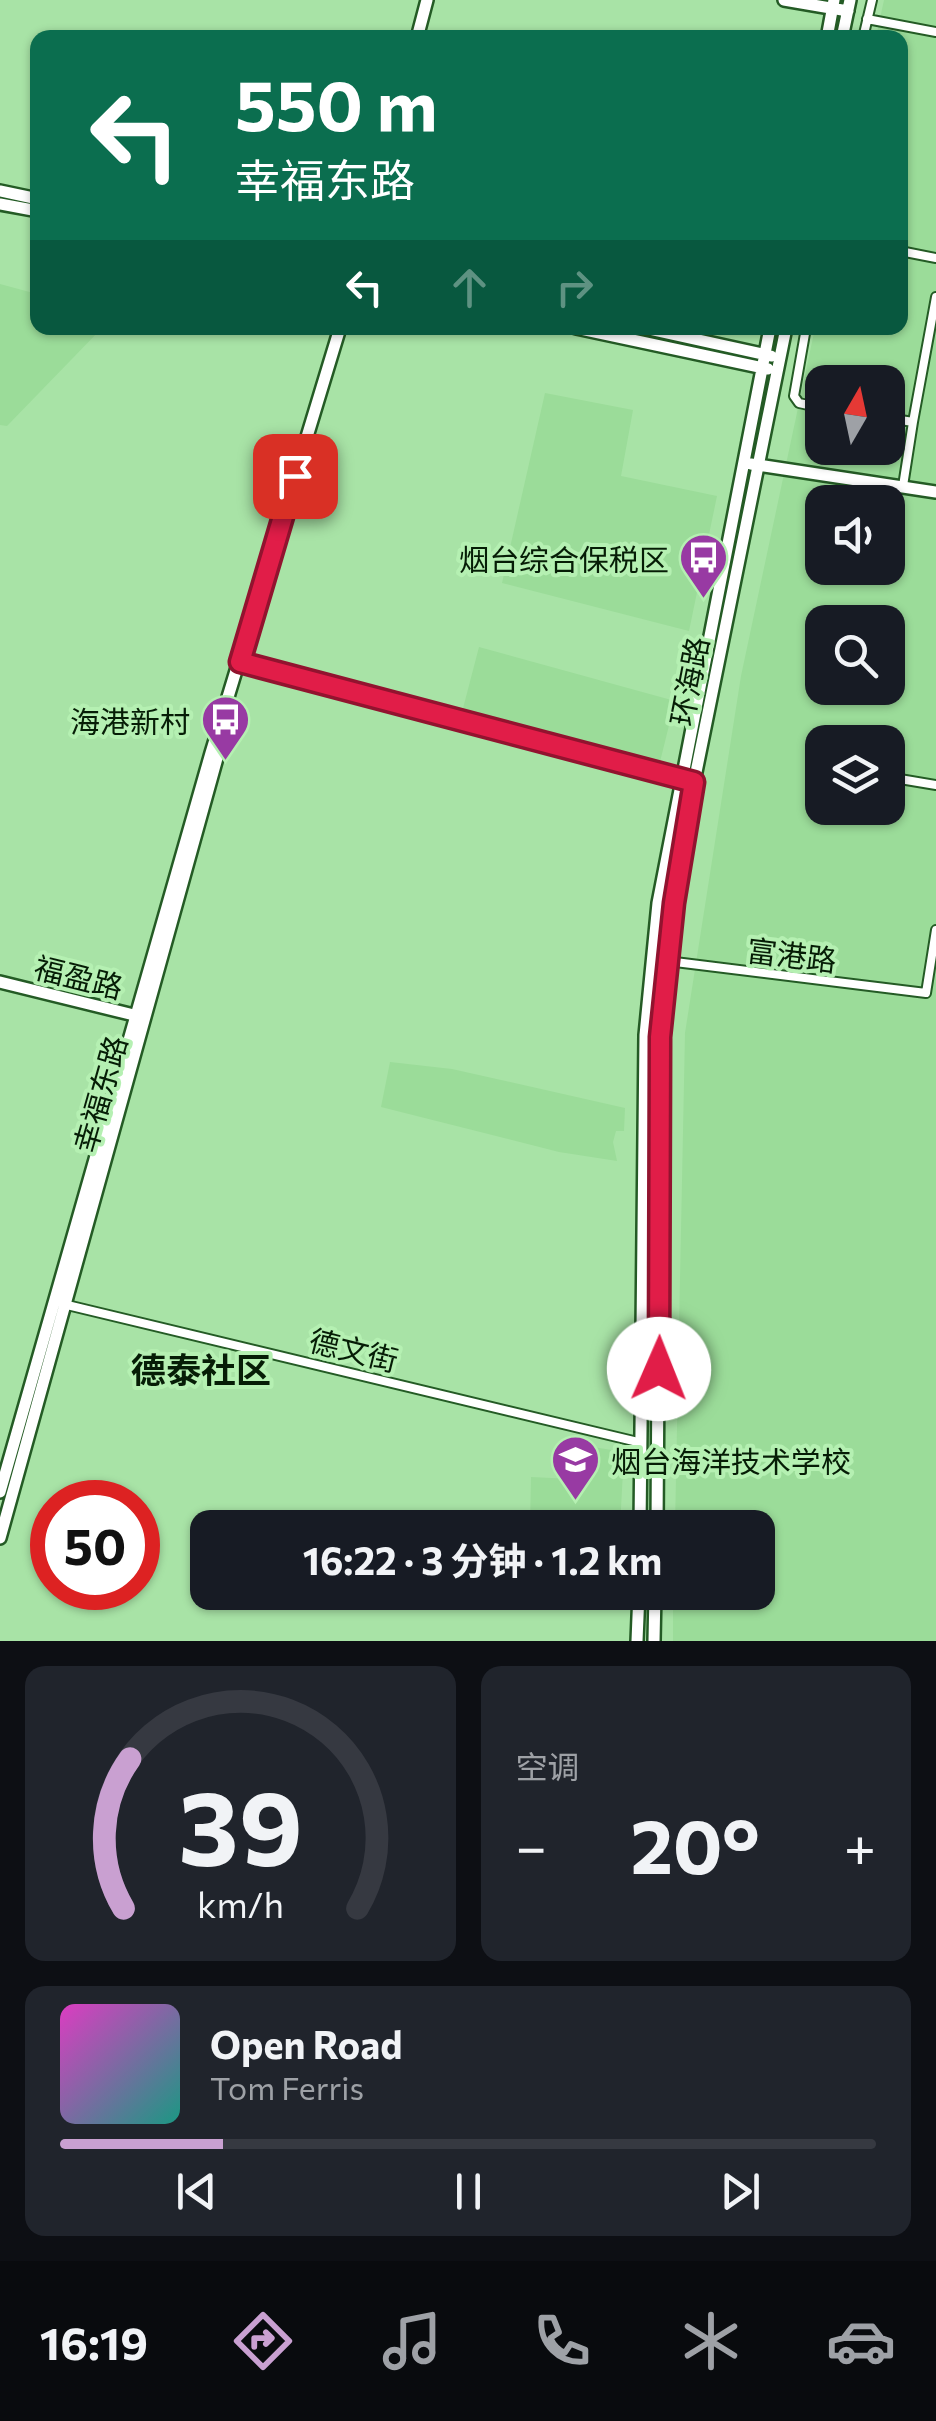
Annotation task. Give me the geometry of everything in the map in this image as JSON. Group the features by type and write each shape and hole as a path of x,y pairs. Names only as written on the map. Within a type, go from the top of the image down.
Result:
{"main road":[{"path":"419,30 427,0"},
{"path":"784,0 849,6"},
{"path":"829,30 834,4"},
{"path":"0,192 30,198"},
{"path":"0,204 30,210"},
{"name":"幸福东路","path":"0,1538 60,1303 240,662 338,335"},
{"path":"616,335 778,364"},
{"path":"669,335 763,361"},
{"name":"环海路","path":"640,1510 642,1126 652,961 680,779 769,335"},
{"name":"环海路","path":"656,1510 660,1037 668,961 694,782 784,335"},
{"path":"742,462 895,485"},
{"path":"905,487 936,492"},
{"name":"福盈路","path":"0,982 141,1017"},
{"name":"幸福东路","path":"0,1492 60,1303"},
{"path":"638,1610 638,1641"},
{"path":"654,1641 655,1610"}],"street":[{"path":"864,30 872,0"},
{"path":"866,19 936,32"},
{"path":"908,253 936,258"},
{"path":"902,485 936,296"},
{"path":"805,335 794,396 805,404"},
{"path":"905,421 913,422"},
{"path":"240,662 694,782"},
{"path":"905,779 936,784"},
{"name":"富港路","path":"652,961 926,993 936,930"},
{"name":"德文街","path":"60,1303 642,1443"}],"shaded area":[{"path":"884,0 936,0 936,1641 673,1641 673,1610 775,1610 775,1510 675,1510 685,1033 741,676 805,375 805,465 905,465 905,365 807,365 814,335 908,335 908,30 878,30"},
{"path":"0,284 30,292 30,335 95,335 7,426 0,425"},
{"path":"545,393 633,410 621,476 717,496 689,631 502,583"},
{"path":"479,647 675,701 659,766 461,716"},
{"path":"390,1062 452,1069 625,1108 624,1131 616,1131 613,1142 617,1161 559,1152 381,1107"},
{"name":"烟台海洋技术学校","path":"574,1446 624,1452 621,1510 530,1510 531,1477 572,1479"}],"place":[{"name":"烟台综合保税区","path":"704,600"},
{"name":"海港新村","path":"225,762"},
{"name":"烟台海洋技术学校","path":"576,1502"}],"district":[{"name":"德泰社区","path":"201,1368"}],"route":[{"path":"295,476 240,662 694,782 674,903 660,1037 659,1369"}]}
